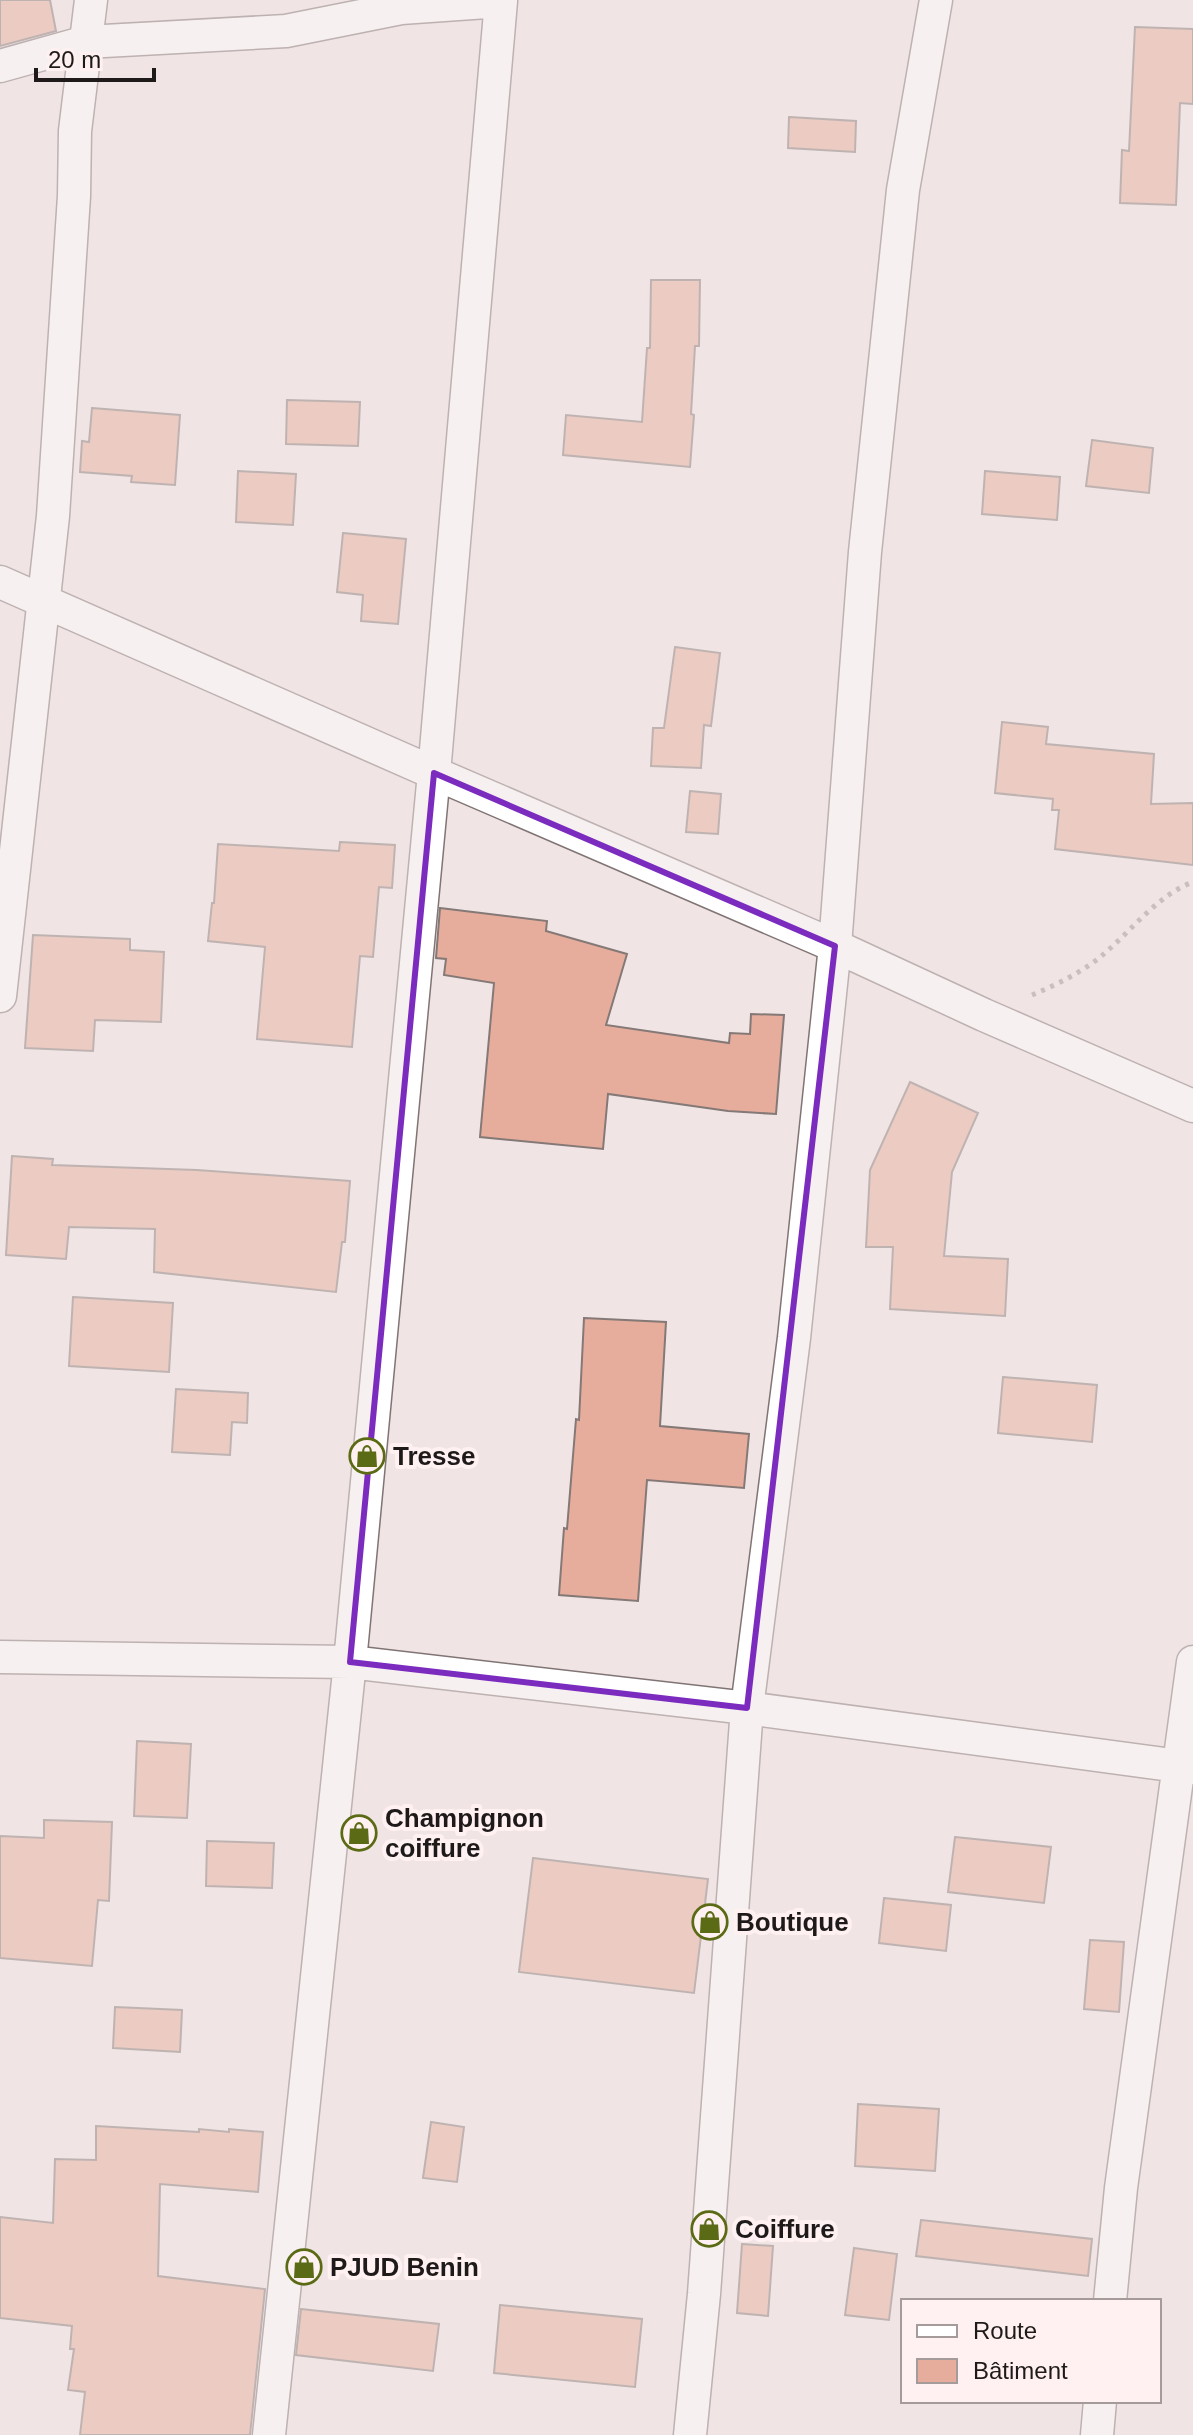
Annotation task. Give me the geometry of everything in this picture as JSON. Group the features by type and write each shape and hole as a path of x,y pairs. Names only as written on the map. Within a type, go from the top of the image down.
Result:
{"street":[{"path":"0,996 59,452 75,131 91,0"},
{"path":"0,66 86,42 286,31 401,8 515,0"},
{"path":"690,2435 704,2294 747,1708 794,1338 835,946 865,552 901,206 936,0"},
{"path":"269,2435 350,1662 434,773 501,1"},
{"path":"0,582 835,946 1193,1106"},
{"path":"0,1657 350,1662 747,1708 1186,1768"},
{"path":"1110,2299 1123,2172 1186,1768 1193,1662"},
{"path":"1097,2435 1100,2403"}],"path":[{"path":"984,1015 1061,983 1104,954 1155,906 1193,882"}],"highlighted area":[{"path":"434,773 835,946 747,1708 350,1662"}],"building":[{"path":"0,0 50,0 56,31 0,46"},
{"path":"1135,27 1193,29 1193,104 1180,103 1176,205 1120,203 1122,150 1129,151"},
{"path":"789,117 856,121 855,152 788,148"},
{"path":"651,280 700,280 699,346 695,346 690,467 563,455 566,415 642,422 647,348 650,348"},
{"path":"287,400 360,402 358,446 286,444"},
{"path":"92,408 180,415 175,485 131,482 132,476 80,472 82,441 89,442"},
{"path":"1092,440 1153,448 1149,493 1086,486"},
{"path":"238,471 296,474 293,525 236,522"},
{"path":"985,471 1060,477 1057,520 982,514"},
{"path":"343,533 406,539 398,624 361,621 363,595 337,592"},
{"path":"675,647 720,653 711,726 704,725 701,768 651,766 653,728 664,728"},
{"path":"1002,722 1048,727 1046,744 1154,754 1151,804 1193,803 1193,865 1055,849 1059,810 1052,810 1053,799 995,793"},
{"path":"690,791 721,794 718,834 686,832"},
{"path":"340,842 395,845 392,888 379,887 373,957 360,956 352,1047 257,1039 265,947 208,941 218,844 339,851"},
{"path":"440,908 547,921 546,931 627,954 606,1025 729,1043 730,1033 750,1034 751,1014 784,1015 776,1114 728,1111 608,1094 603,1149 480,1137 494,983 444,975 446,959 436,958"},
{"path":"33,935 130,939 130,950 164,952 161,1022 95,1020 93,1051 25,1048"},
{"path":"910,1082 978,1113 952,1172 944,1256 1008,1259 1005,1316 890,1309 893,1247 866,1247 870,1170"},
{"path":"12,1156 53,1159 52,1165 197,1170 350,1181 345,1242 342,1242 336,1292 154,1272 155,1229 69,1227 66,1259 6,1255"},
{"path":"73,1297 173,1303 169,1372 69,1366"},
{"path":"584,1318 666,1322 660,1426 749,1434 744,1488 647,1480 638,1601 559,1595 576,1419 579,1420"},
{"path":"1003,1377 1097,1385 1092,1442 998,1433"},
{"path":"176,1389 248,1393 247,1423 232,1422 230,1455 172,1452"},
{"path":"137,1741 191,1744 187,1818 134,1816"},
{"path":"44,1820 112,1822 109,1901 98,1900 92,1966 0,1958 0,1836 44,1838"},
{"path":"955,1837 1051,1847 1044,1903 948,1892"},
{"path":"207,1841 274,1843 272,1888 206,1886"},
{"path":"533,1858 708,1879 694,1993 519,1972"},
{"path":"884,1898 951,1905 946,1951 879,1943"},
{"path":"1090,1940 1124,1942 1119,2012 1084,2009"},
{"path":"115,2007 182,2010 180,2052 113,2048"},
{"path":"858,2104 939,2109 935,2171 855,2166"},
{"path":"431,2122 464,2127 457,2182 423,2178"},
{"path":"96,2126 263,2132 258,2192 160,2184 158,2276 265,2289 250,2435 80,2435 85,2392 68,2390 74,2349 70,2349 72,2326 0,2318 0,2217 53,2223 55,2159 96,2160"},
{"path":"921,2220 1092,2239 1088,2276 916,2256"},
{"path":"742,2244 773,2246 768,2316 737,2313"},
{"path":"854,2248 897,2254 889,2320 845,2315"},
{"path":"500,2305 642,2319 635,2387 494,2373"},
{"path":"301,2309 439,2324 433,2371 296,2355"}],"place":[{"name":"Tresse","path":"367,1456"},
{"name":"Champignon coiffure","path":"359,1833"},
{"name":"Boutique","path":"710,1922"},
{"name":"Coiffure","path":"709,2229"},
{"name":"PJUD Benin","path":"304,2267"}]}
